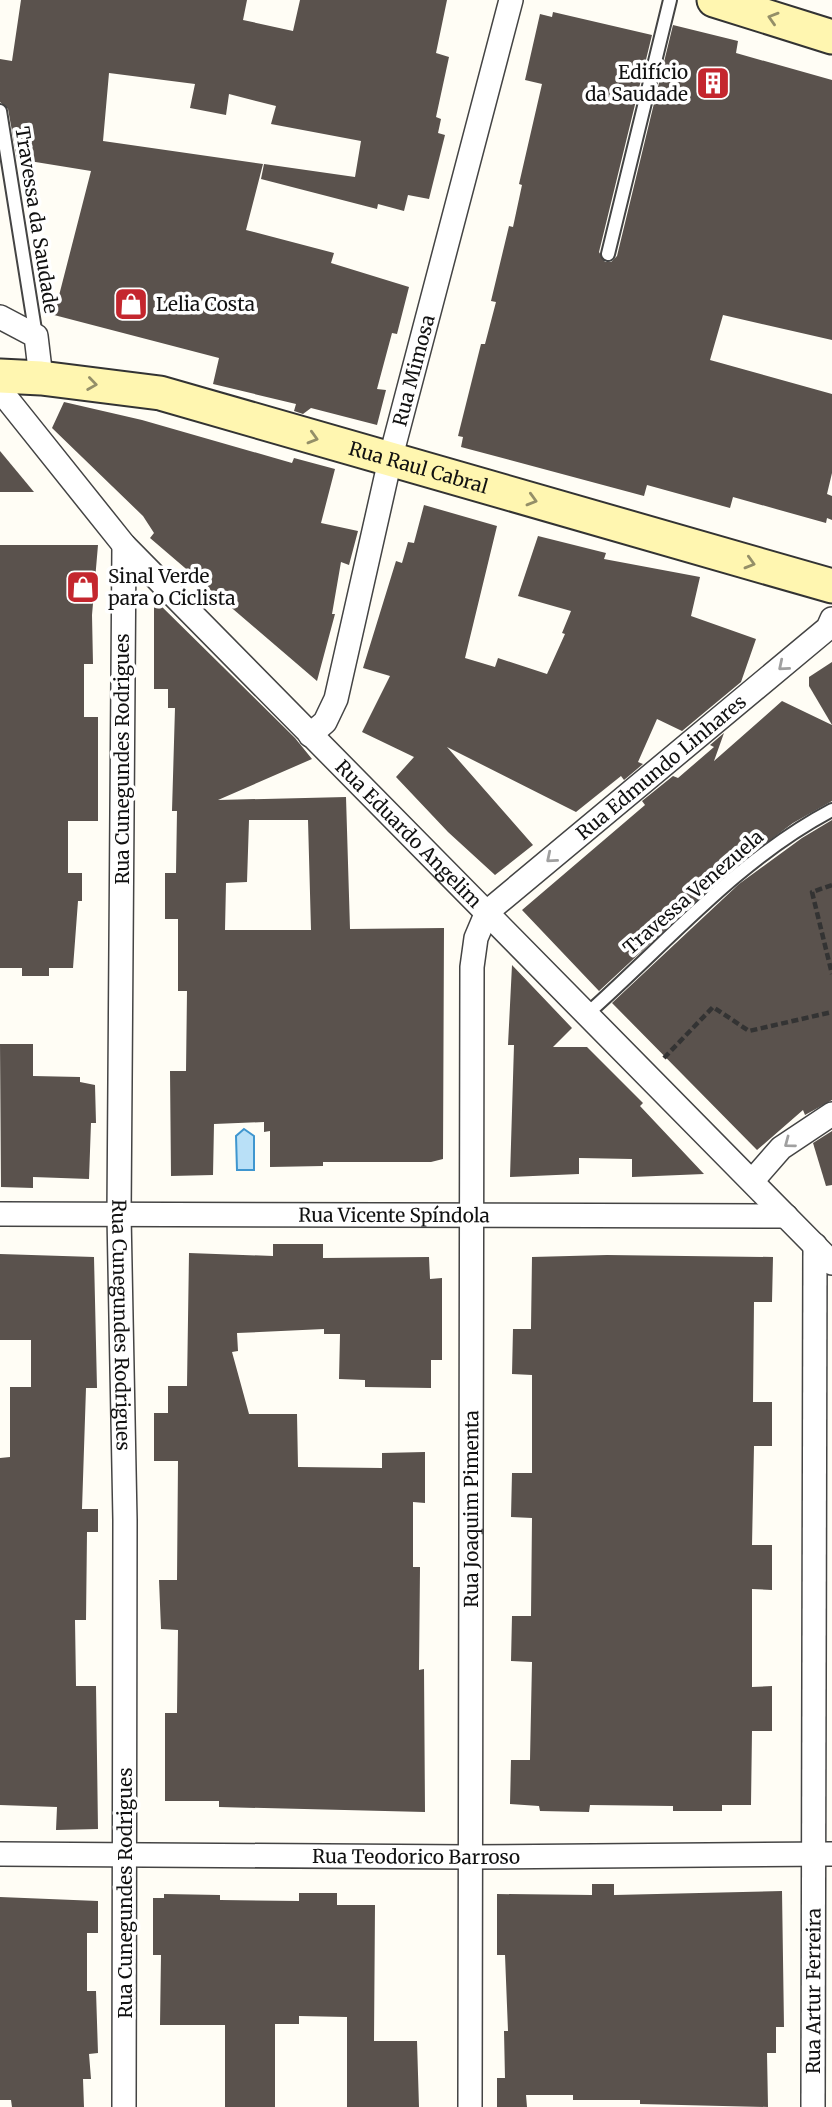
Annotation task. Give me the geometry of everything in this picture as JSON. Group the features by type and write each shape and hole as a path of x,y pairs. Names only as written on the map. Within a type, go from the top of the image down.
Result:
{"main road":[{"path":"713,0 832,37"},
{"name":"Rua Raul Cabral","path":"0,376 41,378 160,393 832,586"}],"street":[{"name":"Rua Mimosa","path":"310,735 326,722 336,699 390,460 511,0"},
{"path":"0,317 36,336 41,378"},
{"name":"Rua Eduardo Angelim","path":"0,390 124,545 649,1074 832,1263"},
{"name":"Rua Cunegundes Rodrigues","path":"124,545 119,1215 126,1854 124,2107"},
{"name":"Rua Edmundo Linhares","path":"487,912 828,628 832,619"},
{"name":"Rua Joaquim Pimenta","path":"470,2107 472,967 476,938 487,912"},
{"path":"752,1180 781,1148 832,1114"},
{"name":"Rua Vicente Spíndola","path":"0,1214 786,1216"},
{"name":"Rua Artur Ferreira","path":"813,2107 824,1854 815,1245"},
{"name":"Rua Teodorico Barroso","path":"0,1854 469,1857 824,1854"}],"lane":[{"path":"608,254 670,0"},
{"name":"Travessa da Saudade","path":"0,111 36,336"},
{"name":"Travessa Venezuela","path":"588,1013 721,889 780,842 832,810"}],"path":[{"path":"832,886 812,892 832,974"},
{"path":"649,1074 713,1007 749,1031 832,1012"}],"water":[{"path":"244,1129 254,1136 254,1170 237,1170 236,1136"}],"building":[{"path":"21,0 247,0 243,20 293,31 300,0 447,0 436,53 449,57 436,117 441,119 438,133 445,135 429,199 408,195 404,211 378,204 377,209 261,179 264,164 355,177 361,141 271,124 276,106 229,94 226,115 190,108 195,84 109,73 103,141 263,164 246,230 334,253 331,263 409,287 397,334 392,333 377,389 386,390 377,425 311,408 303,414 294,411 296,404 213,384 219,358 54,315 91,171 17,159 8,109 0,102 0,59 12,61"},
{"path":"553,12 652,35 599,252 605,262 611,262 617,256 673,25 738,41 736,53 832,80 832,340 723,315 710,360 832,394 832,473 827,494 832,496 832,520 827,518 826,523 733,497 730,508 647,485 644,496 461,447 463,437 458,436 481,344 485,344 496,302 491,301 509,226 513,227 522,185 519,184 542,84 525,80 540,14 552,17"},
{"path":"64,402 142,420 292,463 294,458 335,469 321,523 358,531 349,565 341,562 332,614 335,614 317,681 150,538 154,533 143,516 52,428"},
{"path":"0,451 34,492 0,492"},
{"path":"424,505 497,526 465,658 495,667 498,658 547,674 565,634 562,633 571,611 518,596 538,536 606,553 604,559 700,577 691,616 756,639 741,682 682,731 657,719 638,762 643,764 624,780 621,776 576,812 447,747 533,845 495,875 448,832 396,777 414,757 362,732 390,676 363,668 396,561 402,563 408,542 414,543"},
{"path":"0,545 98,545 92,615 93,664 84,664 84,717 98,717 98,821 68,821 68,873 82,873 82,901 78,901 73,968 49,968 49,976 22,976 22,968 0,968"},
{"path":"154,599 295,738 312,759 218,800 346,797 350,929 444,928 443,1159 431,1162 323,1162 323,1166 270,1167 270,1131 264,1132 264,1122 214,1124 213,1175 171,1176 170,1071 186,1071 187,991 178,991 178,919 165,919 165,873 176,873 177,811 172,811 175,708 168,708 168,689 154,689","holes":["249,820 308,820 311,930 225,930 226,883 247,882"]},
{"path":"832,662 832,725 809,686 809,677"},
{"path":"782,701 832,725 832,801 793,823 728,871 599,991 522,910 645,805 642,801 673,776 678,778 714,747 710,745 724,733 714,761"},
{"path":"832,820 832,1100 805,1115 803,1110 757,1150 612,1003 739,884 802,838"},
{"path":"512,965 572,1028 553,1047 587,1047 643,1103 640,1106 704,1174 632,1177 632,1159 579,1158 579,1174 510,1177 514,1045 508,1045"},
{"path":"0,1044 33,1044 33,1076 80,1077 80,1082 95,1085 96,1123 91,1123 89,1179 33,1177 33,1188 1,1187"},
{"path":"832,1131 832,1185 826,1186 813,1143"},
{"path":"273,1244 323,1244 323,1258 429,1257 430,1279 442,1278 442,1360 431,1360 431,1388 365,1387 365,1380 339,1379 340,1334 324,1334 324,1329 237,1333 238,1351 232,1352 249,1414 297,1414 298,1467 382,1468 382,1453 425,1452 425,1503 413,1502 413,1567 420,1567 419,1670 424,1669 425,1812 219,1807 219,1801 165,1801 165,1713 177,1713 178,1630 161,1629 159,1580 177,1580 178,1461 154,1461 154,1413 168,1413 168,1386 187,1386 189,1253 273,1256"},
{"path":"0,1254 94,1257 97,1388 86,1388 82,1509 98,1509 98,1532 87,1532 86,1620 75,1620 76,1686 96,1686 98,1829 56,1830 57,1807 0,1805 0,1458 10,1457 10,1387 31,1387 31,1340 0,1340"},
{"path":"532,1257 773,1257 772,1302 754,1302 753,1402 772,1402 772,1446 754,1446 752,1545 772,1545 772,1590 752,1589 752,1687 772,1686 772,1731 752,1731 751,1805 722,1805 722,1811 673,1811 673,1806 590,1805 589,1812 540,1811 539,1806 510,1804 511,1760 530,1760 532,1662 511,1661 512,1616 531,1616 532,1518 511,1517 512,1473 532,1473 532,1375 512,1374 513,1329 531,1329"},
{"path":"592,1884 614,1884 614,1895 782,1891 784,2027 776,2027 776,2053 767,2053 768,2107 640,2104 640,2100 573,2100 573,2095 526,2095 527,2107 497,2107 497,2078 505,2078 504,2031 508,2031 505,1955 497,1955 497,1894 592,1895"},
{"path":"299,1893 337,1893 337,1905 375,1905 374,2041 417,2041 419,2107 347,2107 347,2017 299,2016 299,2024 275,2024 275,2107 225,2107 225,2025 160,2025 161,1955 153,1955 153,1898 164,1898 164,1894 220,1895 220,1900 299,1901"},
{"path":"0,1897 98,1901 98,1933 87,1933 87,1991 96,1991 98,2053 89,2054 91,2079 83,2079 84,2107 12,2107 11,2100 0,2100"}],"place":[{"name":"Edifício da Saudade","path":"713,83"},
{"name":"Lelia Costa","path":"131,304"},
{"name":"Sinal Verde para o Ciclista","path":"83,587"}]}
